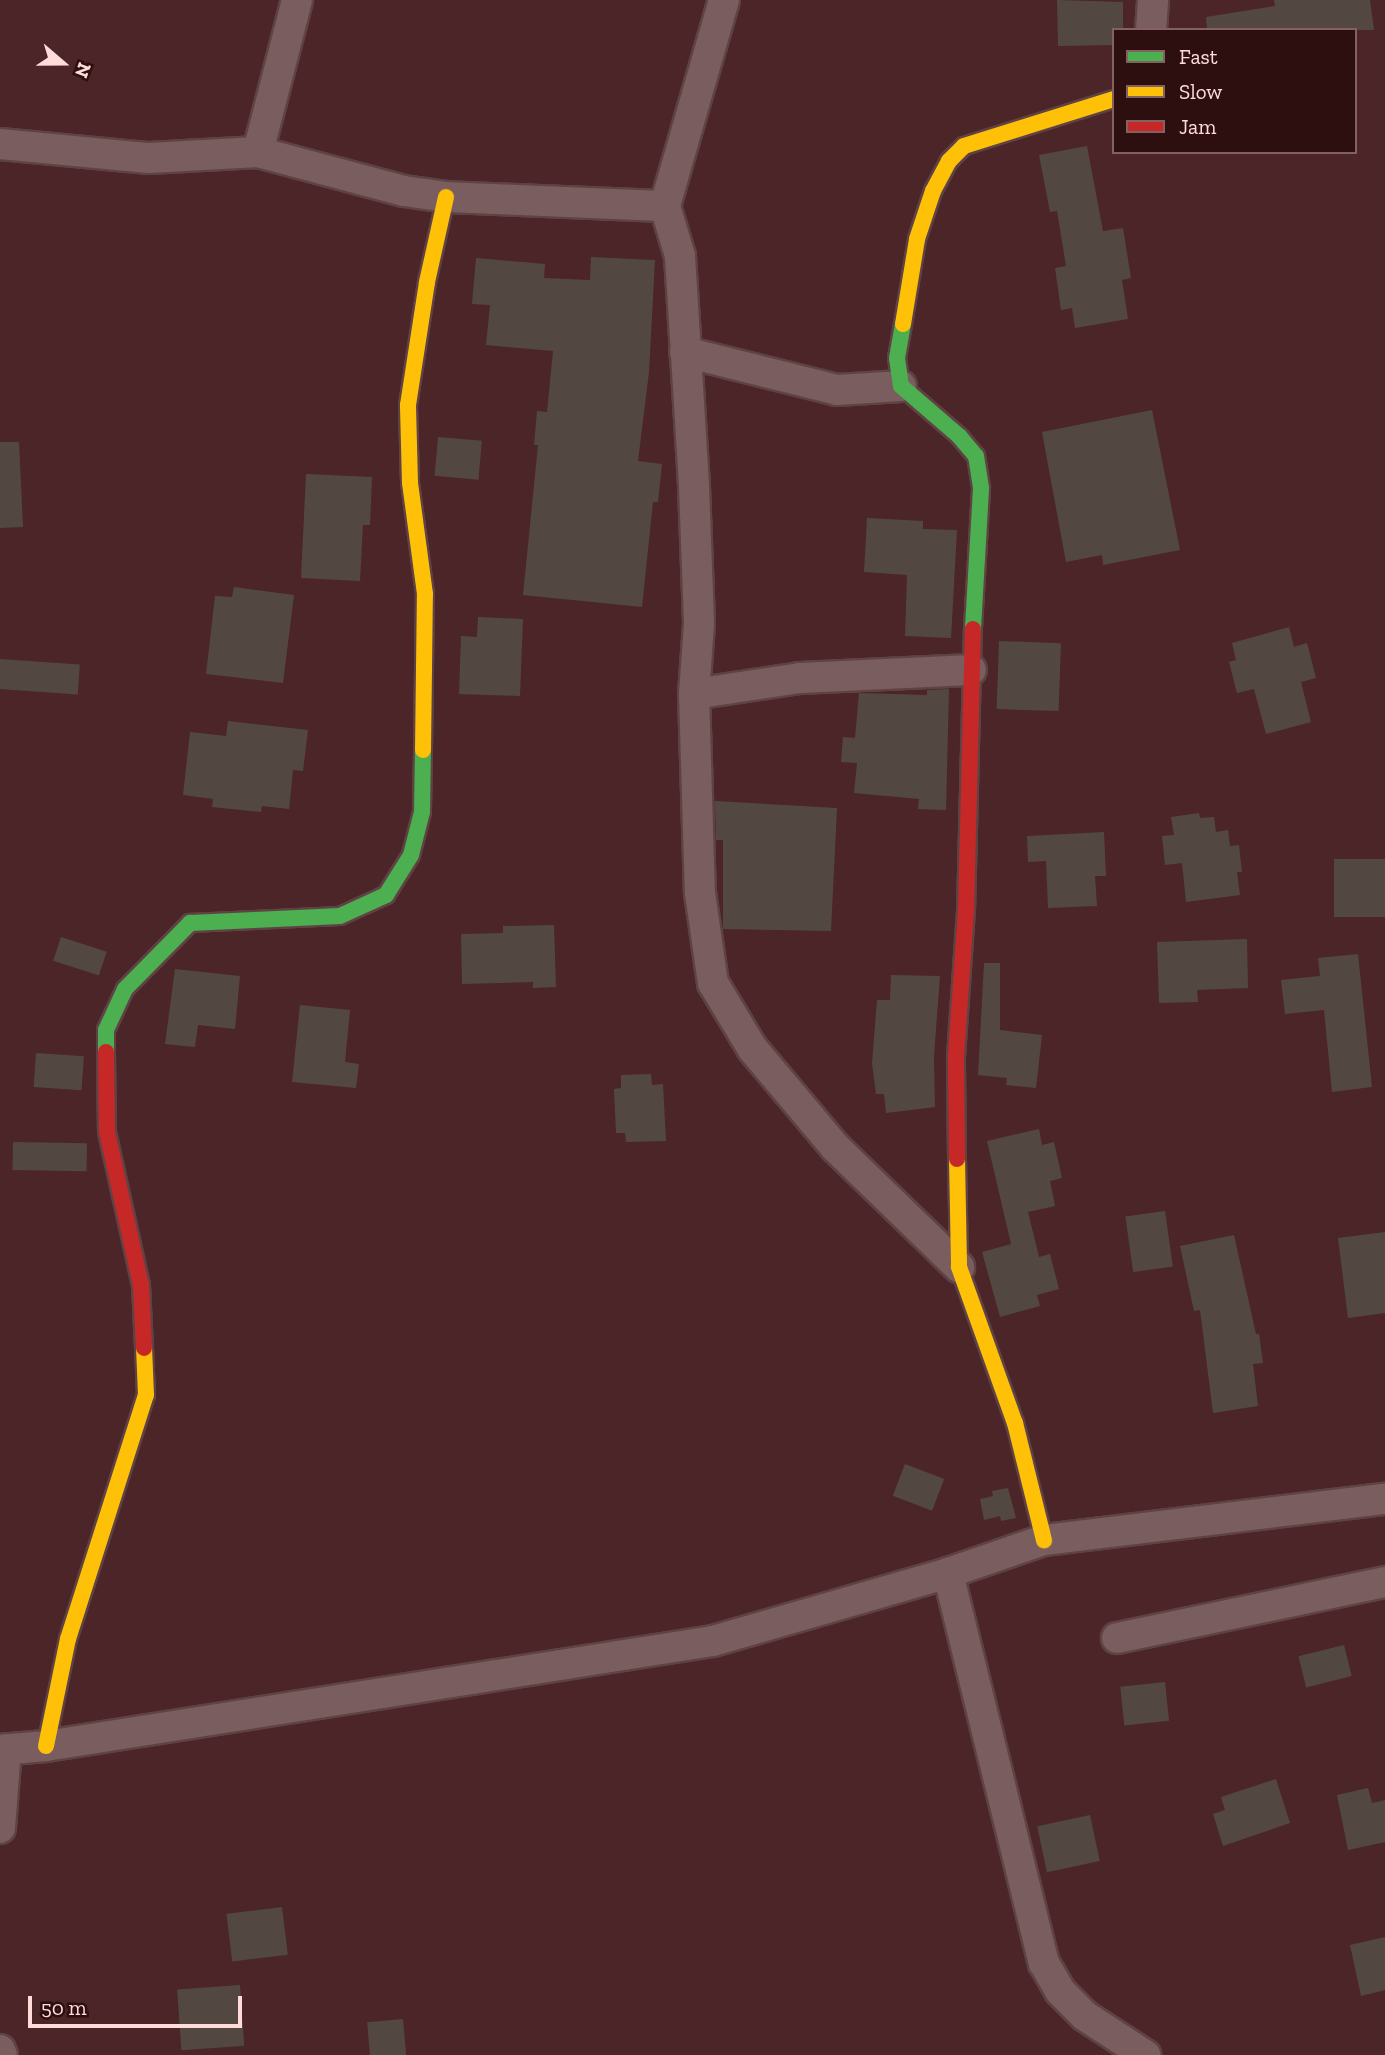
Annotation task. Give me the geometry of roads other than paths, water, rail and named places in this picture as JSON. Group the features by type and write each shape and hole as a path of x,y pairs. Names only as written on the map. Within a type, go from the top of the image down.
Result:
{"street":[{"path":"258,152 297,0"},
{"path":"724,0 665,206 680,256 698,610 694,694 700,893 713,983 752,1048 835,1147 959,1267"},
{"path":"1151,28 1153,0"},
{"path":"1044,1539 1015,1423 959,1267 956,1057 967,900 971,670 981,489 976,456 959,436 901,386 897,358 917,239 933,191 949,160 964,146 1112,100"},
{"path":"0,144 149,158 258,152 404,191 446,197 665,206"},
{"path":"47,1746 68,1639 146,1395 141,1285 107,1132 106,1030 125,989 190,923 340,916 386,895 411,855 422,812 426,648 425,594 410,483 408,405 427,282 446,197"},
{"path":"684,352 837,390 901,386"},
{"path":"694,694 800,678 971,670"},
{"path":"0,1828 3,1750 47,1746 713,1641 948,1573 1044,1539 1385,1499"},
{"path":"948,1573 1044,1963 1060,1991 1085,2016 1146,2055"},
{"path":"1116,1638 1385,1582"}]}
